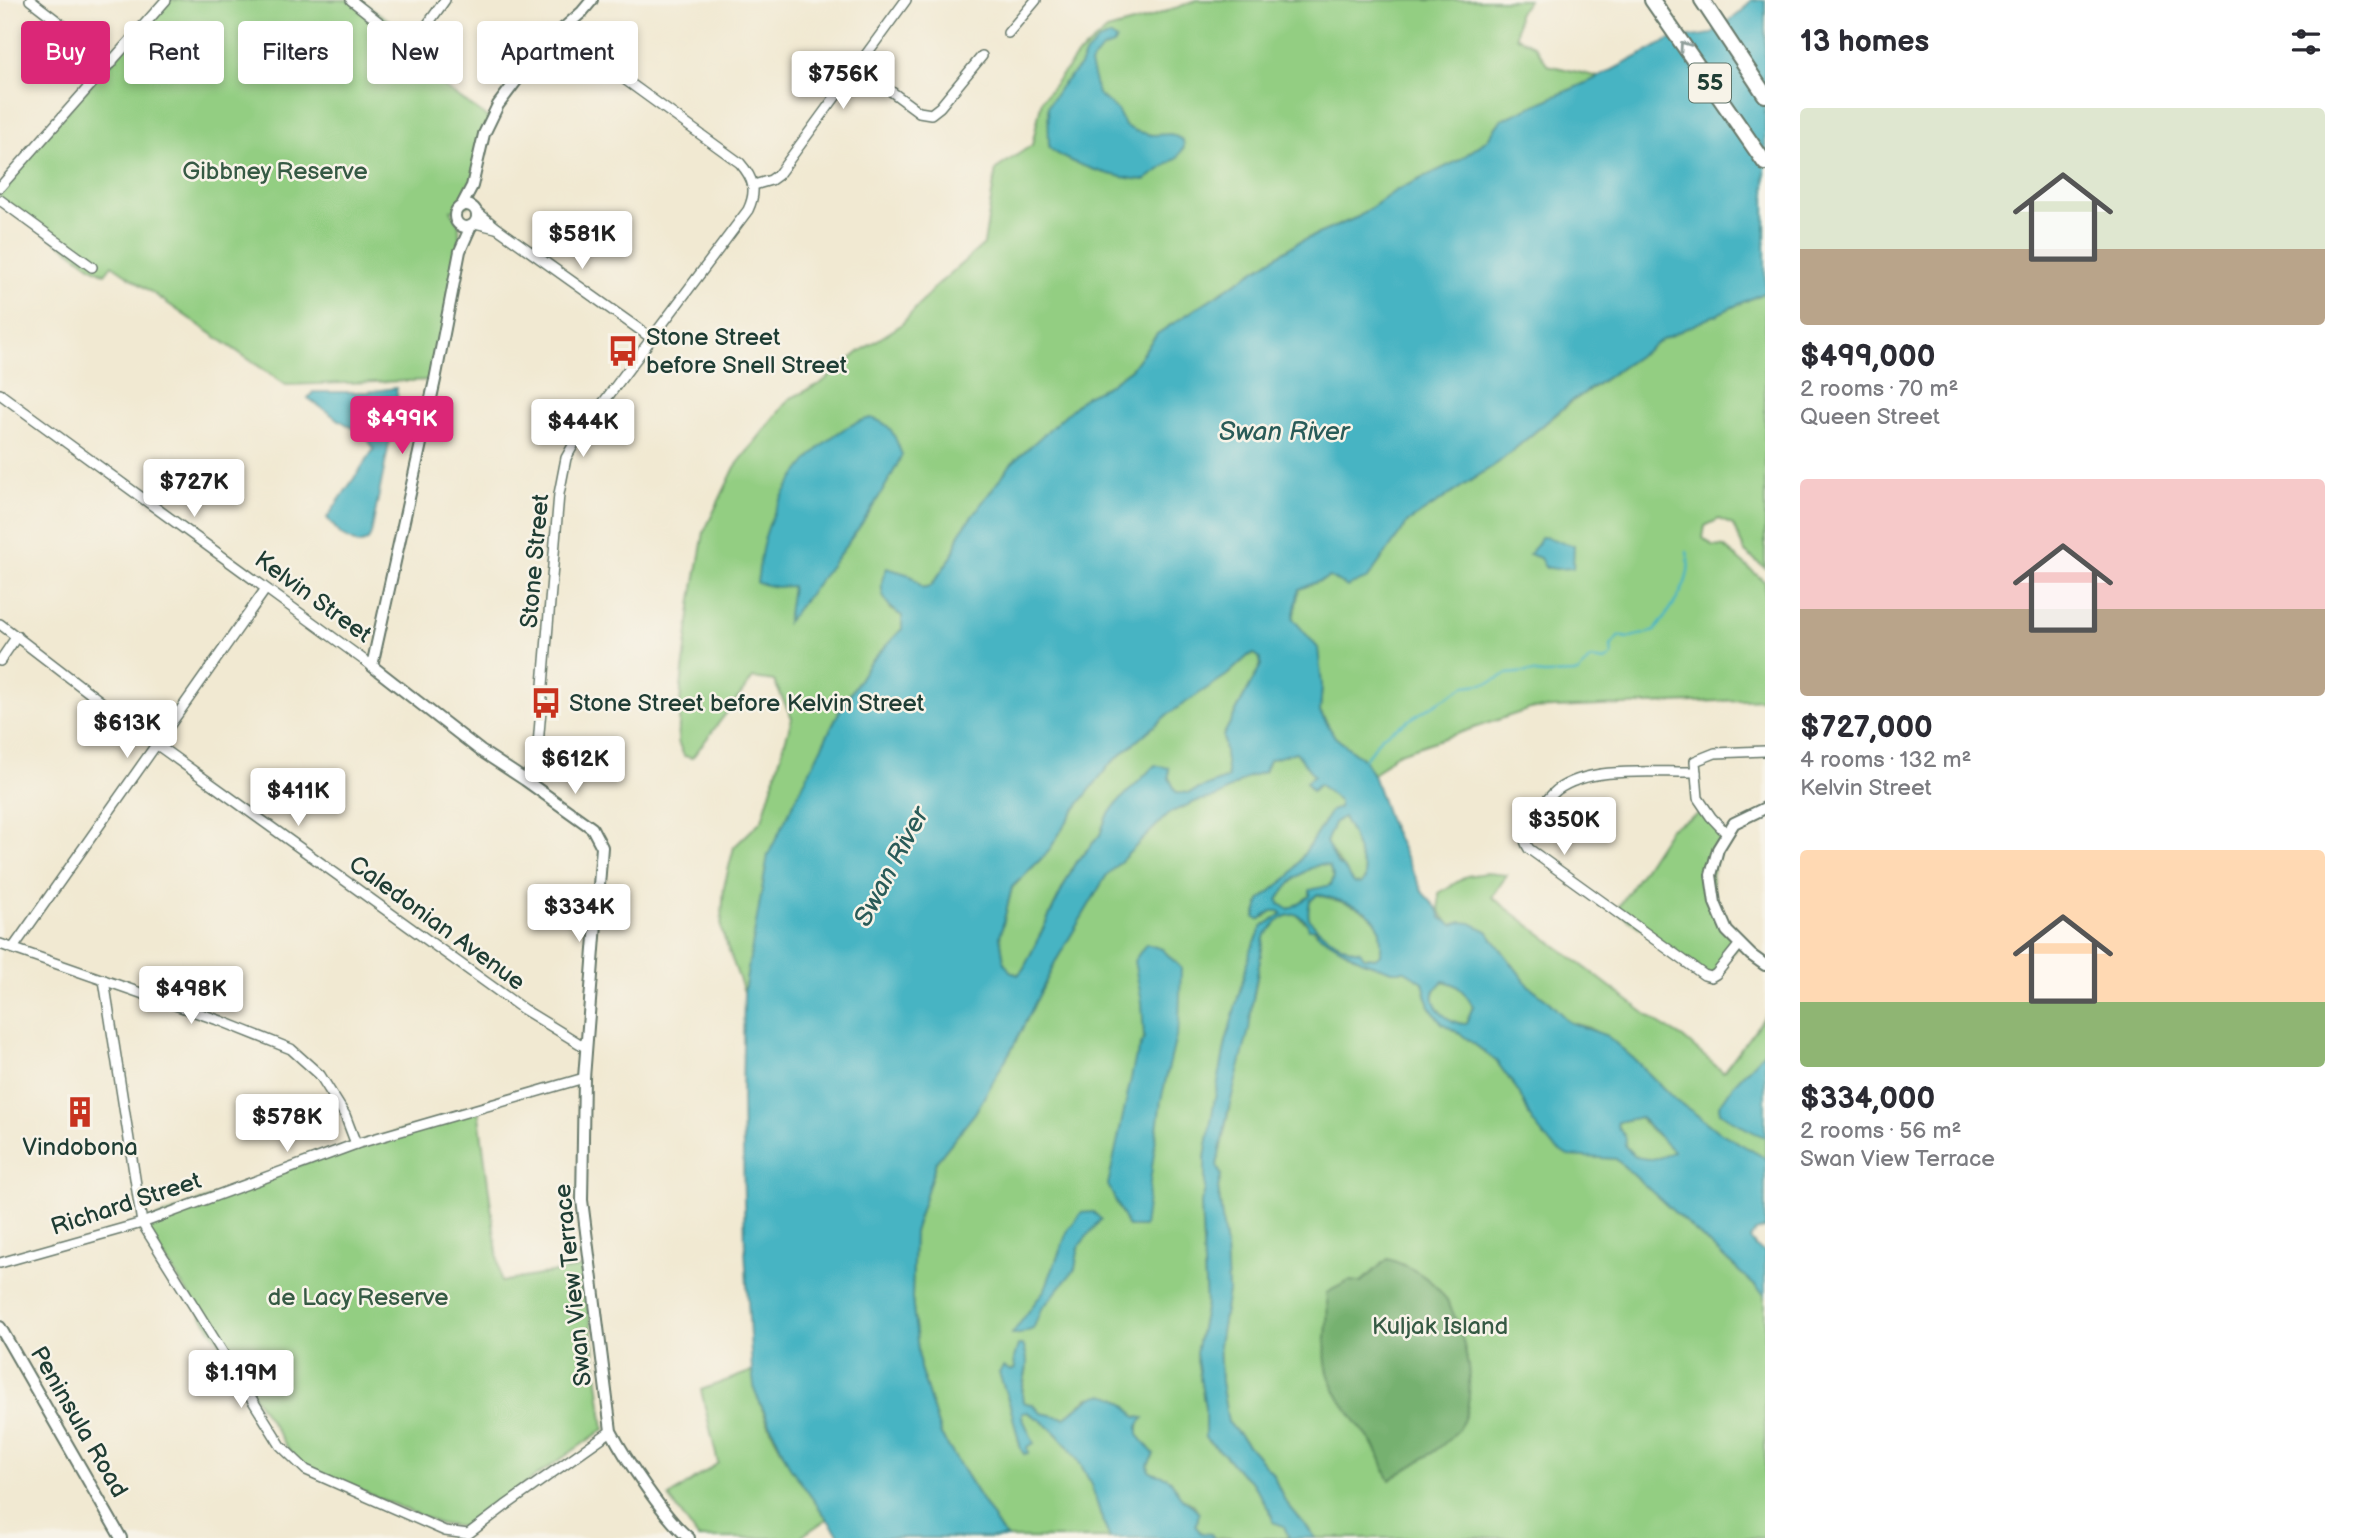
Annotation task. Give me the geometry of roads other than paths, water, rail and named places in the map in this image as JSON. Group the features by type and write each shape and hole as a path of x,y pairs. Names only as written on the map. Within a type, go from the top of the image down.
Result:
{"main road":[{"name":"55","path":"1702,0 1765,95"},
{"name":"55","path":"1654,2 1765,163"}],"street":[{"path":"30,0 112,62"},
{"path":"0,187 166,0"},
{"path":"351,0 398,37 410,42 420,35 445,0"},
{"path":"570,21 592,0"},
{"path":"631,84 740,163 750,174 754,184 771,180 778,175 906,0"},
{"path":"1009,33 1036,0"},
{"path":"857,66 919,112 931,114 940,107 982,56"},
{"path":"460,251 478,215 471,207 472,186 484,134 498,105 514,84"},
{"name":"Stone Street","path":"525,780 537,757 559,494 566,458 579,435 650,337 748,210 754,197 754,184"},
{"path":"0,200 92,267"},
{"path":"372,666 435,380 460,251 459,225 455,214 471,207"},
{"path":"471,207 650,337"},
{"path":"459,225 497,228"},
{"name":"Kelvin Street","path":"0,394 372,666 481,751 592,828 598,837"},
{"path":"13,948 265,590"},
{"name":"Caledonian Avenue","path":"0,624 156,744 523,1009 585,1047"},
{"path":"0,661 17,636"},
{"path":"1727,834 1698,798 1695,761 1715,753 1765,751"},
{"path":"1696,772 1601,774 1571,782 1548,798 1525,829 1525,843 1529,849 1572,881 1704,975 1711,977 1716,974 1740,944"},
{"path":"1765,807 1734,823 1718,849 1711,875 1715,902 1727,931 1765,965"},
{"name":"Swan View Terrace","path":"598,837 602,855 585,1047 582,1200 611,1430 621,1449 687,1537"},
{"path":"0,944 221,1021 291,1049 320,1075 345,1115 356,1144"},
{"path":"104,980 142,1223 277,1439 306,1469 445,1531 469,1536 505,1506 611,1430"},
{"name":"Richard Street","path":"0,1263 142,1223 356,1144 584,1078"},
{"name":"Peninsula Road","path":"0,1327 121,1538"}],"water":[{"name":"Swan River","path":"1751,0 1765,0 1765,292 1663,339 1569,403 1499,462 1408,522 1368,578 1347,587 1330,577 1299,589 1293,619 1318,648 1322,685 1320,712 1335,737 1364,760 1373,775 1389,821 1423,893 1438,909 1441,918 1453,925 1471,923 1487,931 1528,985 1569,1022 1607,1036 1676,1101 1716,1130 1765,1158 1765,1228 1756,1231 1750,1239 1756,1247 1765,1252 1765,1295 1616,1159 1568,1156 1551,1145 1532,1121 1519,1092 1496,1061 1442,1023 1429,1006 1423,982 1405,971 1392,971 1363,961 1318,934 1316,929 1309,929 1306,921 1296,914 1286,916 1264,937 1249,1030 1217,1165 1221,1175 1218,1188 1228,1291 1219,1344 1221,1382 1228,1422 1272,1473 1285,1501 1316,1538 1289,1538 1284,1526 1273,1522 1273,1516 1251,1481 1205,1438 1205,1407 1196,1353 1206,1304 1201,1203 1205,1190 1205,1158 1214,1103 1226,1042 1250,952 1263,926 1282,914 1272,911 1259,920 1255,918 1260,900 1290,876 1331,811 1339,808 1339,801 1319,784 1312,791 1306,782 1314,776 1296,752 1269,760 1264,772 1248,777 1217,797 1197,801 1169,813 1106,876 1057,959 1015,1043 975,1113 936,1162 914,1232 912,1298 920,1368 941,1435 1008,1538 841,1538 790,1467 755,1392 745,1250 742,1100 744,992 768,855 838,714 868,665 902,629 902,616 890,607 883,595 882,582 887,568 910,575 923,588 931,586 952,556 961,531 1012,463 1086,396 1106,387 1131,369 1157,334 1297,243 1358,217 1395,191 1458,161 1487,140 1501,120 1599,77 1669,40 1712,34 1741,12","holes":["1254,654 1260,659 1261,665 1223,736 1228,778 1189,793 1176,792 1169,778 1169,768 1155,765 1117,803 1106,818 1100,835 1074,865 1024,968 1018,975 1010,971 1004,962 1000,936 1012,887 1048,852 1072,813 1110,764 1167,715 1227,675 1249,655","1343,817 1365,872 1365,879 1361,884 1354,883 1344,868 1337,864 1326,842 1334,823","1321,864 1329,866 1334,877 1331,885 1310,890 1310,896 1289,909 1280,904 1278,900 1286,888 1308,870","1318,894 1360,908 1374,918 1379,928 1381,954 1375,958 1364,957 1360,951 1347,948 1324,934 1309,918 1310,901","1443,981 1457,986 1464,993 1473,1006 1466,1024 1460,1024 1442,1014 1435,1003 1435,990","1640,1117 1673,1151 1654,1159 1638,1157 1625,1146 1626,1138 1617,1126 1618,1122"]},
{"path":"1111,36 1116,40 1113,45 1102,49 1090,64 1098,94 1117,110 1125,126 1152,135 1171,134 1183,140 1184,147 1178,157 1145,180 1095,170 1049,148 1048,106 1061,86 1080,66 1086,53 1098,41"},
{"path":"396,388 399,407 393,424 371,534 368,541 358,544 341,535 327,518 374,449 365,435 308,398 313,392 368,392"},
{"path":"871,418 888,427 902,455 864,521 787,622 792,586 776,587 757,583 768,526 788,486 817,450 852,424"},
{"path":"1541,537 1574,545 1573,568 1545,567 1540,558 1529,554"},
{"path":"1146,944 1162,949 1181,968 1179,1024 1161,1100 1144,1227 1128,1227 1108,1185 1135,1060 1144,1038 1142,1002 1134,961"},
{"path":"1765,1051 1765,1137 1725,1116 1720,1112 1719,1106 1735,1083"},
{"path":"1093,1212 1101,1219 1079,1246 1075,1269 1041,1310 1033,1329 1012,1334 1045,1289 1068,1230 1081,1213"},
{"path":"1018,1345 1023,1345 1027,1362 1022,1387 1023,1402 1033,1405 1041,1413 1065,1418 1092,1398 1109,1395 1126,1406 1136,1417 1144,1418 1138,1426 1138,1435 1154,1454 1148,1465 1149,1471 1171,1481 1180,1496 1199,1513 1196,1527 1201,1533 1211,1534 1214,1538 1110,1538 1085,1471 1060,1437 1027,1412 1022,1413 1022,1417 1034,1443 1027,1447 1028,1453 1024,1454 999,1373 1003,1367 1011,1371 1015,1369 1014,1358"}],"waterway":[{"path":"1364,760 1381,737 1465,686 1489,683 1507,674 1578,673 1590,659 1605,661 1612,656 1611,646 1619,636 1628,638 1655,631 1685,584 1689,563 1687,552"}],"place":[{"name":"Stone Street before Snell Street","path":"623,351"},
{"name":"Stone Street before Kelvin Street","path":"546,703"},
{"name":"Vindobona","path":"80,1112"}],"park label":[{"name":"Gibbney Reserve","path":"275,171"},
{"name":"de Lacy Reserve","path":"358,1297"},
{"name":"Kuljak Island","path":"1440,1326"}]}
